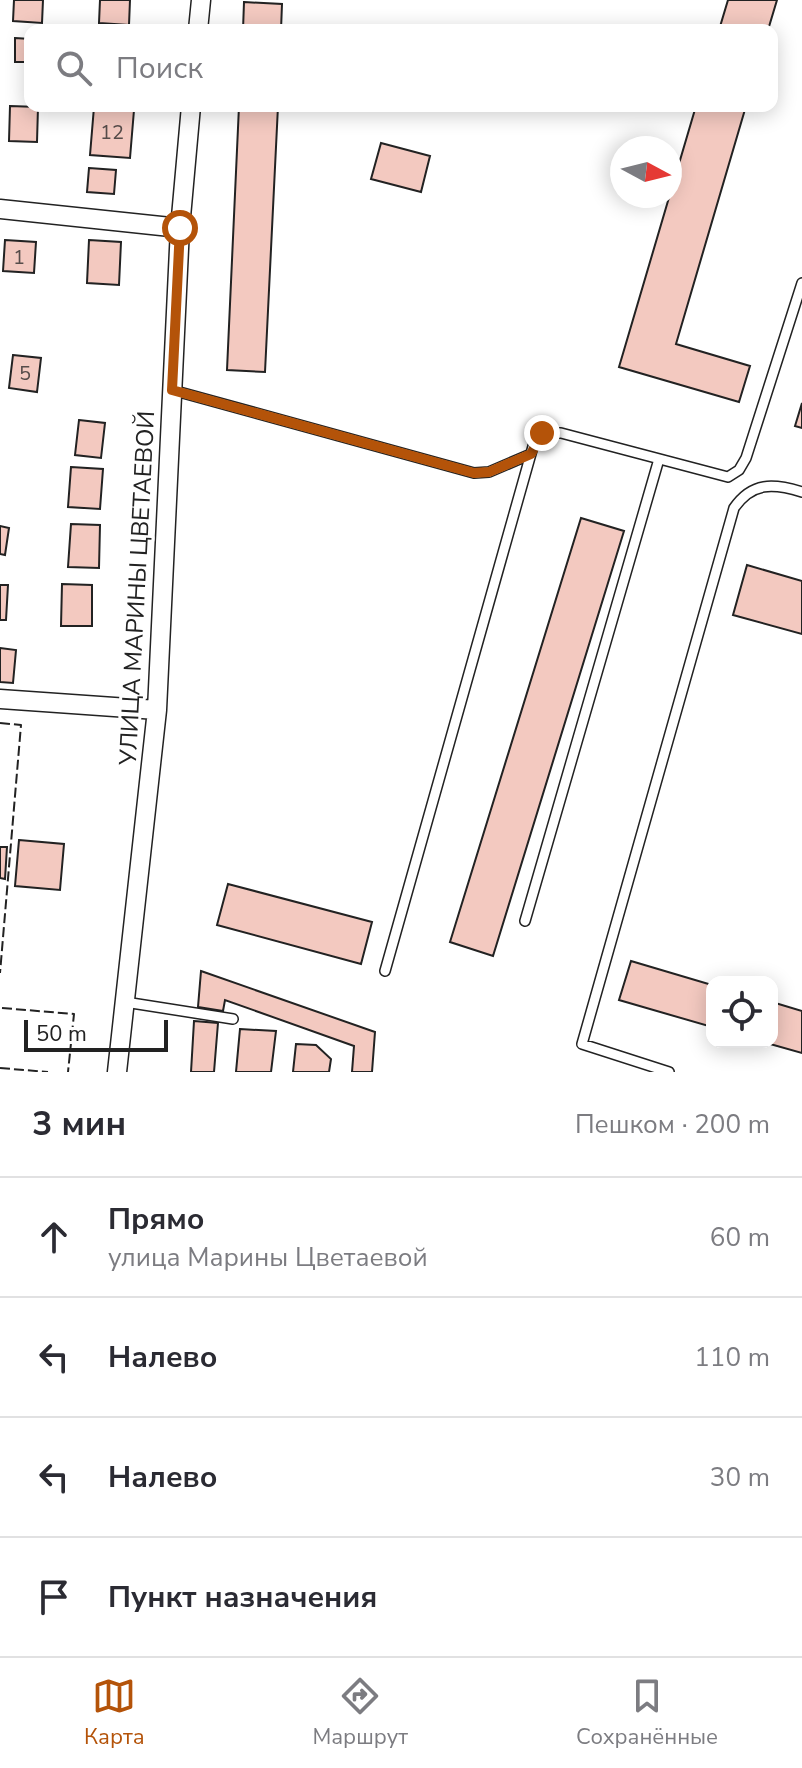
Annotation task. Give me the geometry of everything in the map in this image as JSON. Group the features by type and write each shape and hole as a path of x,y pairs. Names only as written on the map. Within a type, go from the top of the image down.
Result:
{"street":[{"path":"199,24 201,0"},
{"name":"УЛИЦА МАРИНЫ ЦВЕТАЕВОЙ","path":"117,1072 157,710 180,228 190,112"},
{"path":"0,209 180,228"},
{"path":"0,699 157,710"}],"lane":[{"path":"385,971 531,454 542,433 553,432 728,477 739,470 746,458 802,283"},
{"path":"172,390 474,473 489,472 531,454"},
{"path":"525,921 659,459"},
{"path":"669,1072 582,1044 734,508 742,497 768,484 802,492"},
{"path":"125,1002 233,1019"}],"building":[{"path":"14,0 43,0 42,23 13,21"},
{"path":"100,0 130,0 129,24 99,23"},
{"path":"728,0 777,0 770,24 721,24"},
{"path":"244,2 282,4 281,24 243,24"},
{"path":"15,38 24,39 24,62 15,62"},
{"path":"10,106 24,106 24,112 38,112 37,142 9,141"},
{"path":"94,112 134,112 130,158 90,155"},
{"path":"239,112 278,112 265,372 227,370"},
{"path":"694,112 744,112 676,344 750,366 739,402 619,367 666,208 682,208 682,153"},
{"path":"381,143 430,156 421,192 371,179"},
{"path":"89,168 116,170 114,194 87,192"},
{"path":"5,240 36,242 34,273 3,271"},
{"path":"89,240 121,242 119,285 87,283"},
{"path":"13,355 41,358 37,392 9,388"},
{"path":"802,403 802,428 795,426"},
{"path":"79,420 105,423 101,458 75,455"},
{"path":"71,467 103,469 100,509 68,507"},
{"path":"581,518 624,531 493,956 450,942"},
{"path":"71,524 100,525 99,568 68,567"},
{"path":"0,526 9,528 5,555 0,554"},
{"path":"747,565 802,581 802,634 733,615"},
{"path":"62,584 92,585 92,626 61,626"},
{"path":"0,585 8,585 6,620 0,620"},
{"path":"0,648 16,650 13,683 0,682"},
{"path":"19,840 64,844 60,890 15,886"},
{"path":"0,847 7,847 5,879 0,878"},
{"path":"228,884 372,922 361,964 217,925"},
{"path":"631,961 706,983 706,1025 619,1000"},
{"path":"201,971 375,1032 372,1072 352,1072 354,1046 225,1000 223,1011 198,1007"},
{"path":"778,1004 802,1011 802,1053 778,1046"},
{"path":"194,1021 218,1023 214,1072 191,1072"},
{"path":"240,1029 276,1031 271,1072 236,1072"},
{"path":"296,1044 316,1045 331,1059 329,1072 293,1072"}],"fence":[{"path":"0,723 21,725 0,973"},
{"path":"2,1008 74,1014 68,1072"},
{"path":"0,1068 48,1072"}],"route":[{"path":"180,228 172,390 474,473 489,472 531,454 534,443 542,433"}]}
